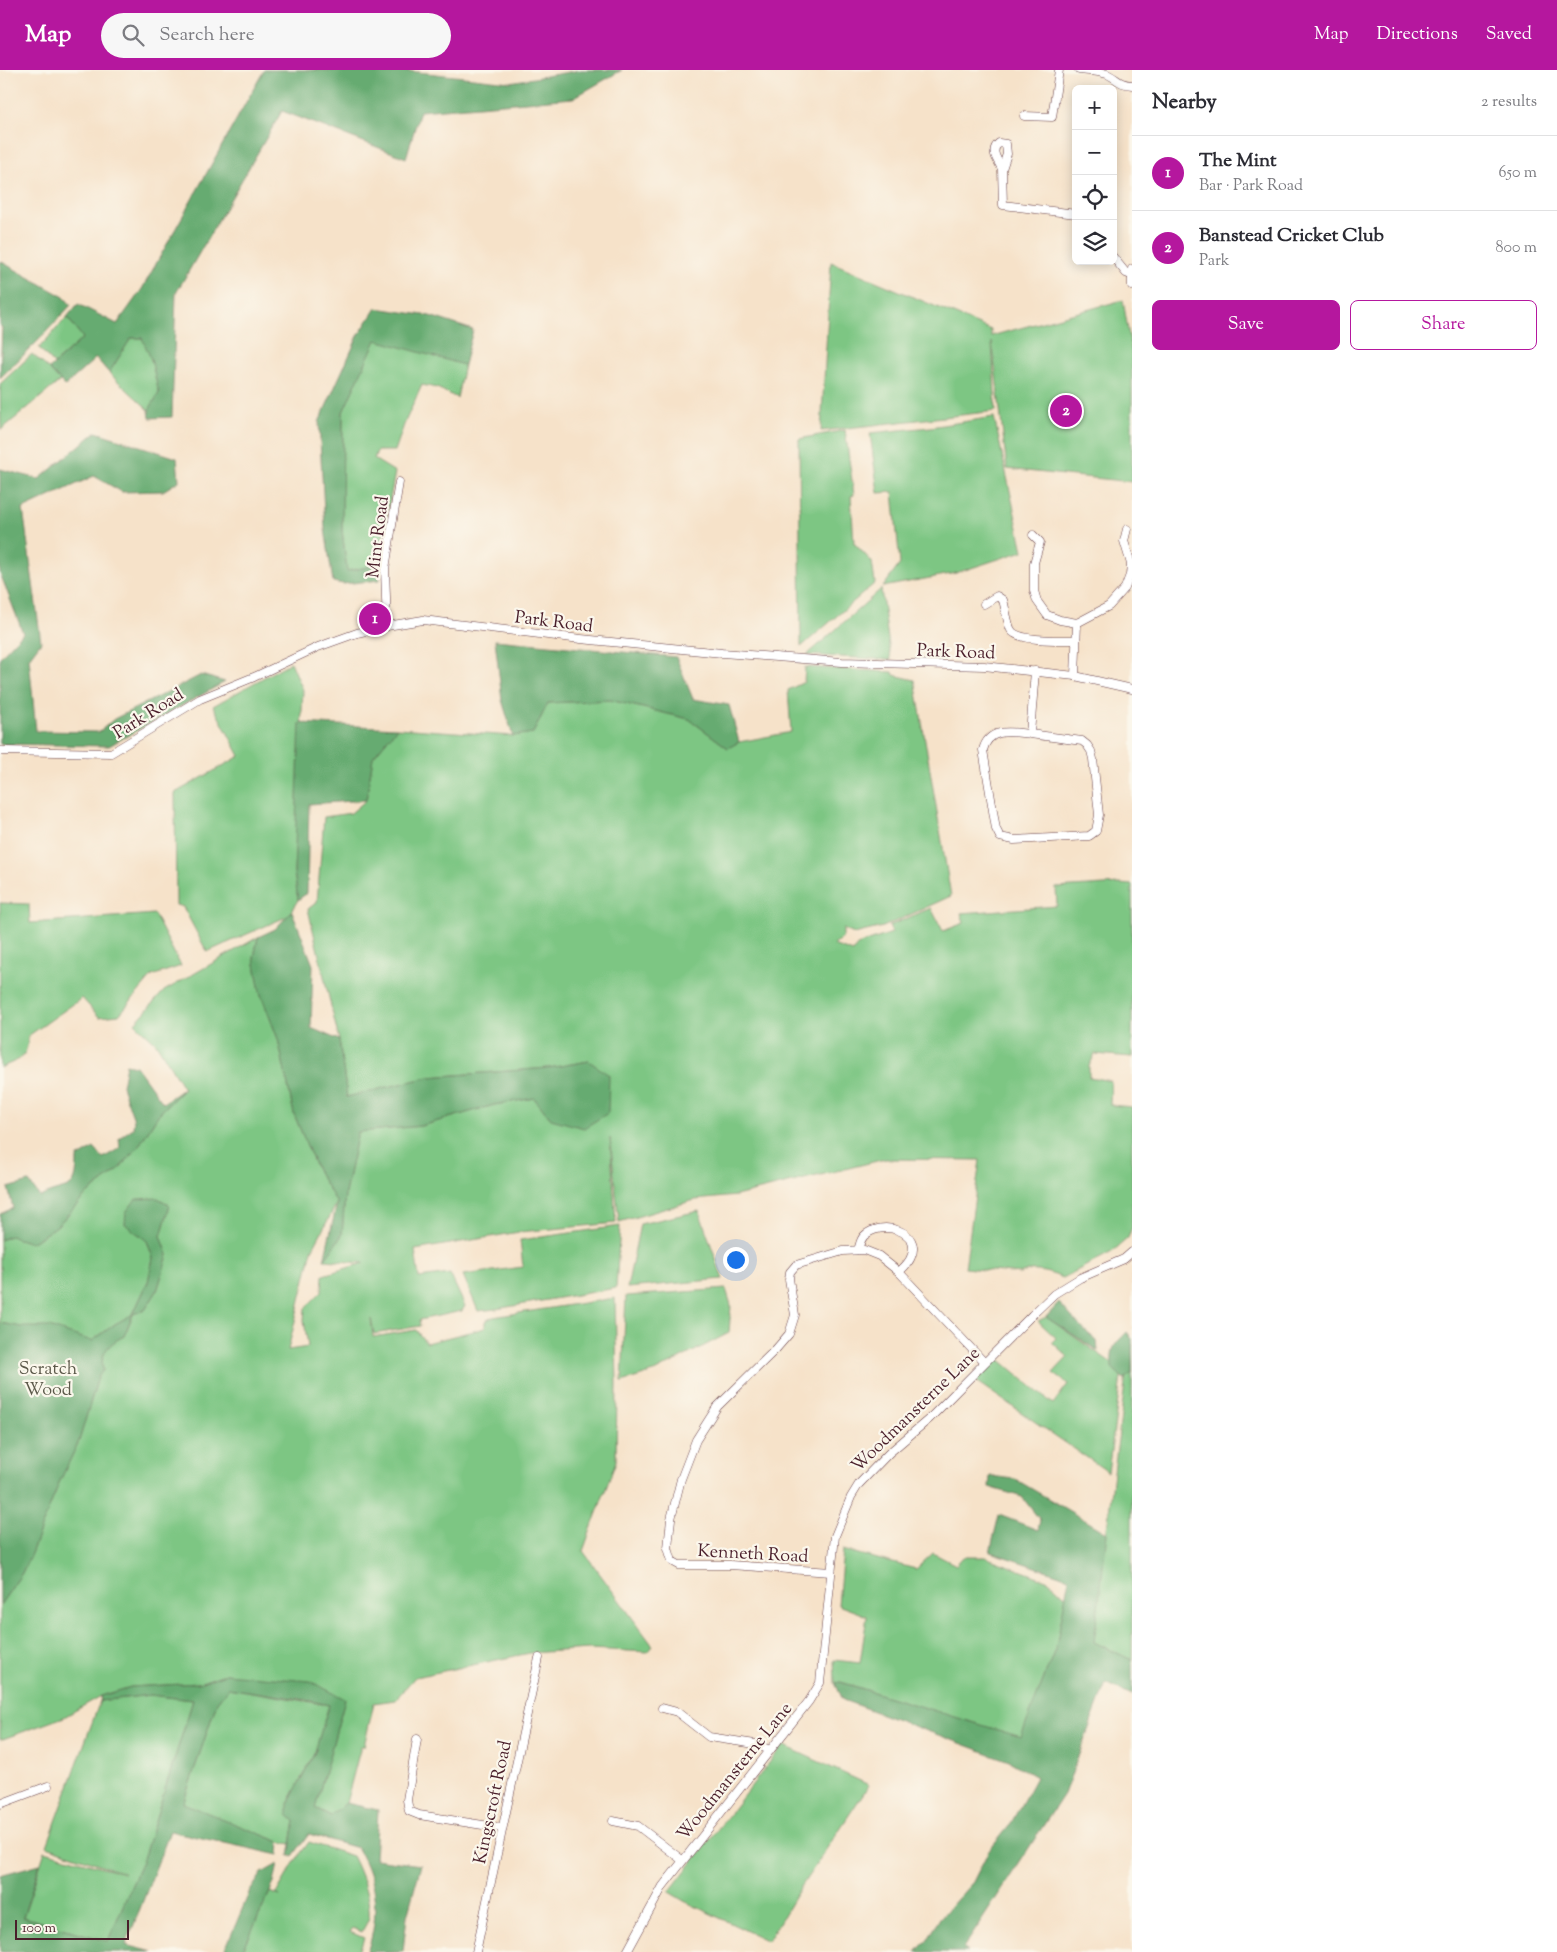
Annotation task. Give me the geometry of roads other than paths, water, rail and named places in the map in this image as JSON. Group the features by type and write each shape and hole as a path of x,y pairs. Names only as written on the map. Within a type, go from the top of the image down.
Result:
{"street":[{"path":"1024,116 1052,118 1059,70"},
{"path":"1079,70 1101,72 1119,83 1132,85"},
{"path":"1002,169 1003,205 1072,214"},
{"path":"1117,262 1126,273 1132,272 1132,286"},
{"name":"Mint Road","path":"387,626 385,569 399,482"},
{"path":"1033,535 1040,542 1034,563 1034,591 1037,601 1047,614 1060,620 1077,622 1109,606 1125,588 1130,575 1131,564 1124,541 1127,529"},
{"path":"984,604 997,596 1003,600 1009,629 1012,633 1034,639 1076,640"},
{"name":"Park Road","path":"0,751 111,753 200,699 254,677 318,647 357,633 424,620 581,639 722,653 842,662 984,666 1075,676 1132,689"},
{"path":"1075,676 1077,622"},
{"path":"1030,734 1035,671"},
{"path":"998,732 1030,734 1082,741 1091,750 1099,814 1096,831 1089,836 1014,840 1000,837 996,828 984,762 983,750 985,743 992,734 998,732"},
{"path":"899,1272 911,1258 913,1252 912,1243 906,1235 897,1228 879,1228 869,1232 860,1240 858,1250 879,1256 899,1272 984,1362"},
{"name":"Kenneth Road","path":"831,1572 730,1565 679,1566 672,1561 668,1548 671,1519 681,1479 696,1440 717,1407 789,1334 796,1315 789,1279 790,1272 796,1266 827,1255 858,1250"},
{"name":"Woodmansterne Lane","path":"627,1952 663,1886 809,1701 820,1683 835,1536 851,1497 859,1484 889,1453 929,1419 1054,1294 1080,1278 1124,1259 1132,1252"},
{"name":"Kingscroft Road","path":"476,1952 539,1658"},
{"path":"662,1708 677,1712 709,1737 756,1744 770,1750"},
{"path":"417,1739 407,1800 409,1810 419,1815 502,1828"},
{"path":"0,1804 48,1786"},
{"path":"613,1821 638,1826 682,1860"}],"place":[{"name":"Banstead Cricket Club","path":"1066,411"},
{"name":"The Mint","path":"375,619"}],"park label":[{"name":"Scratch Wood","path":"48,1378"}]}
